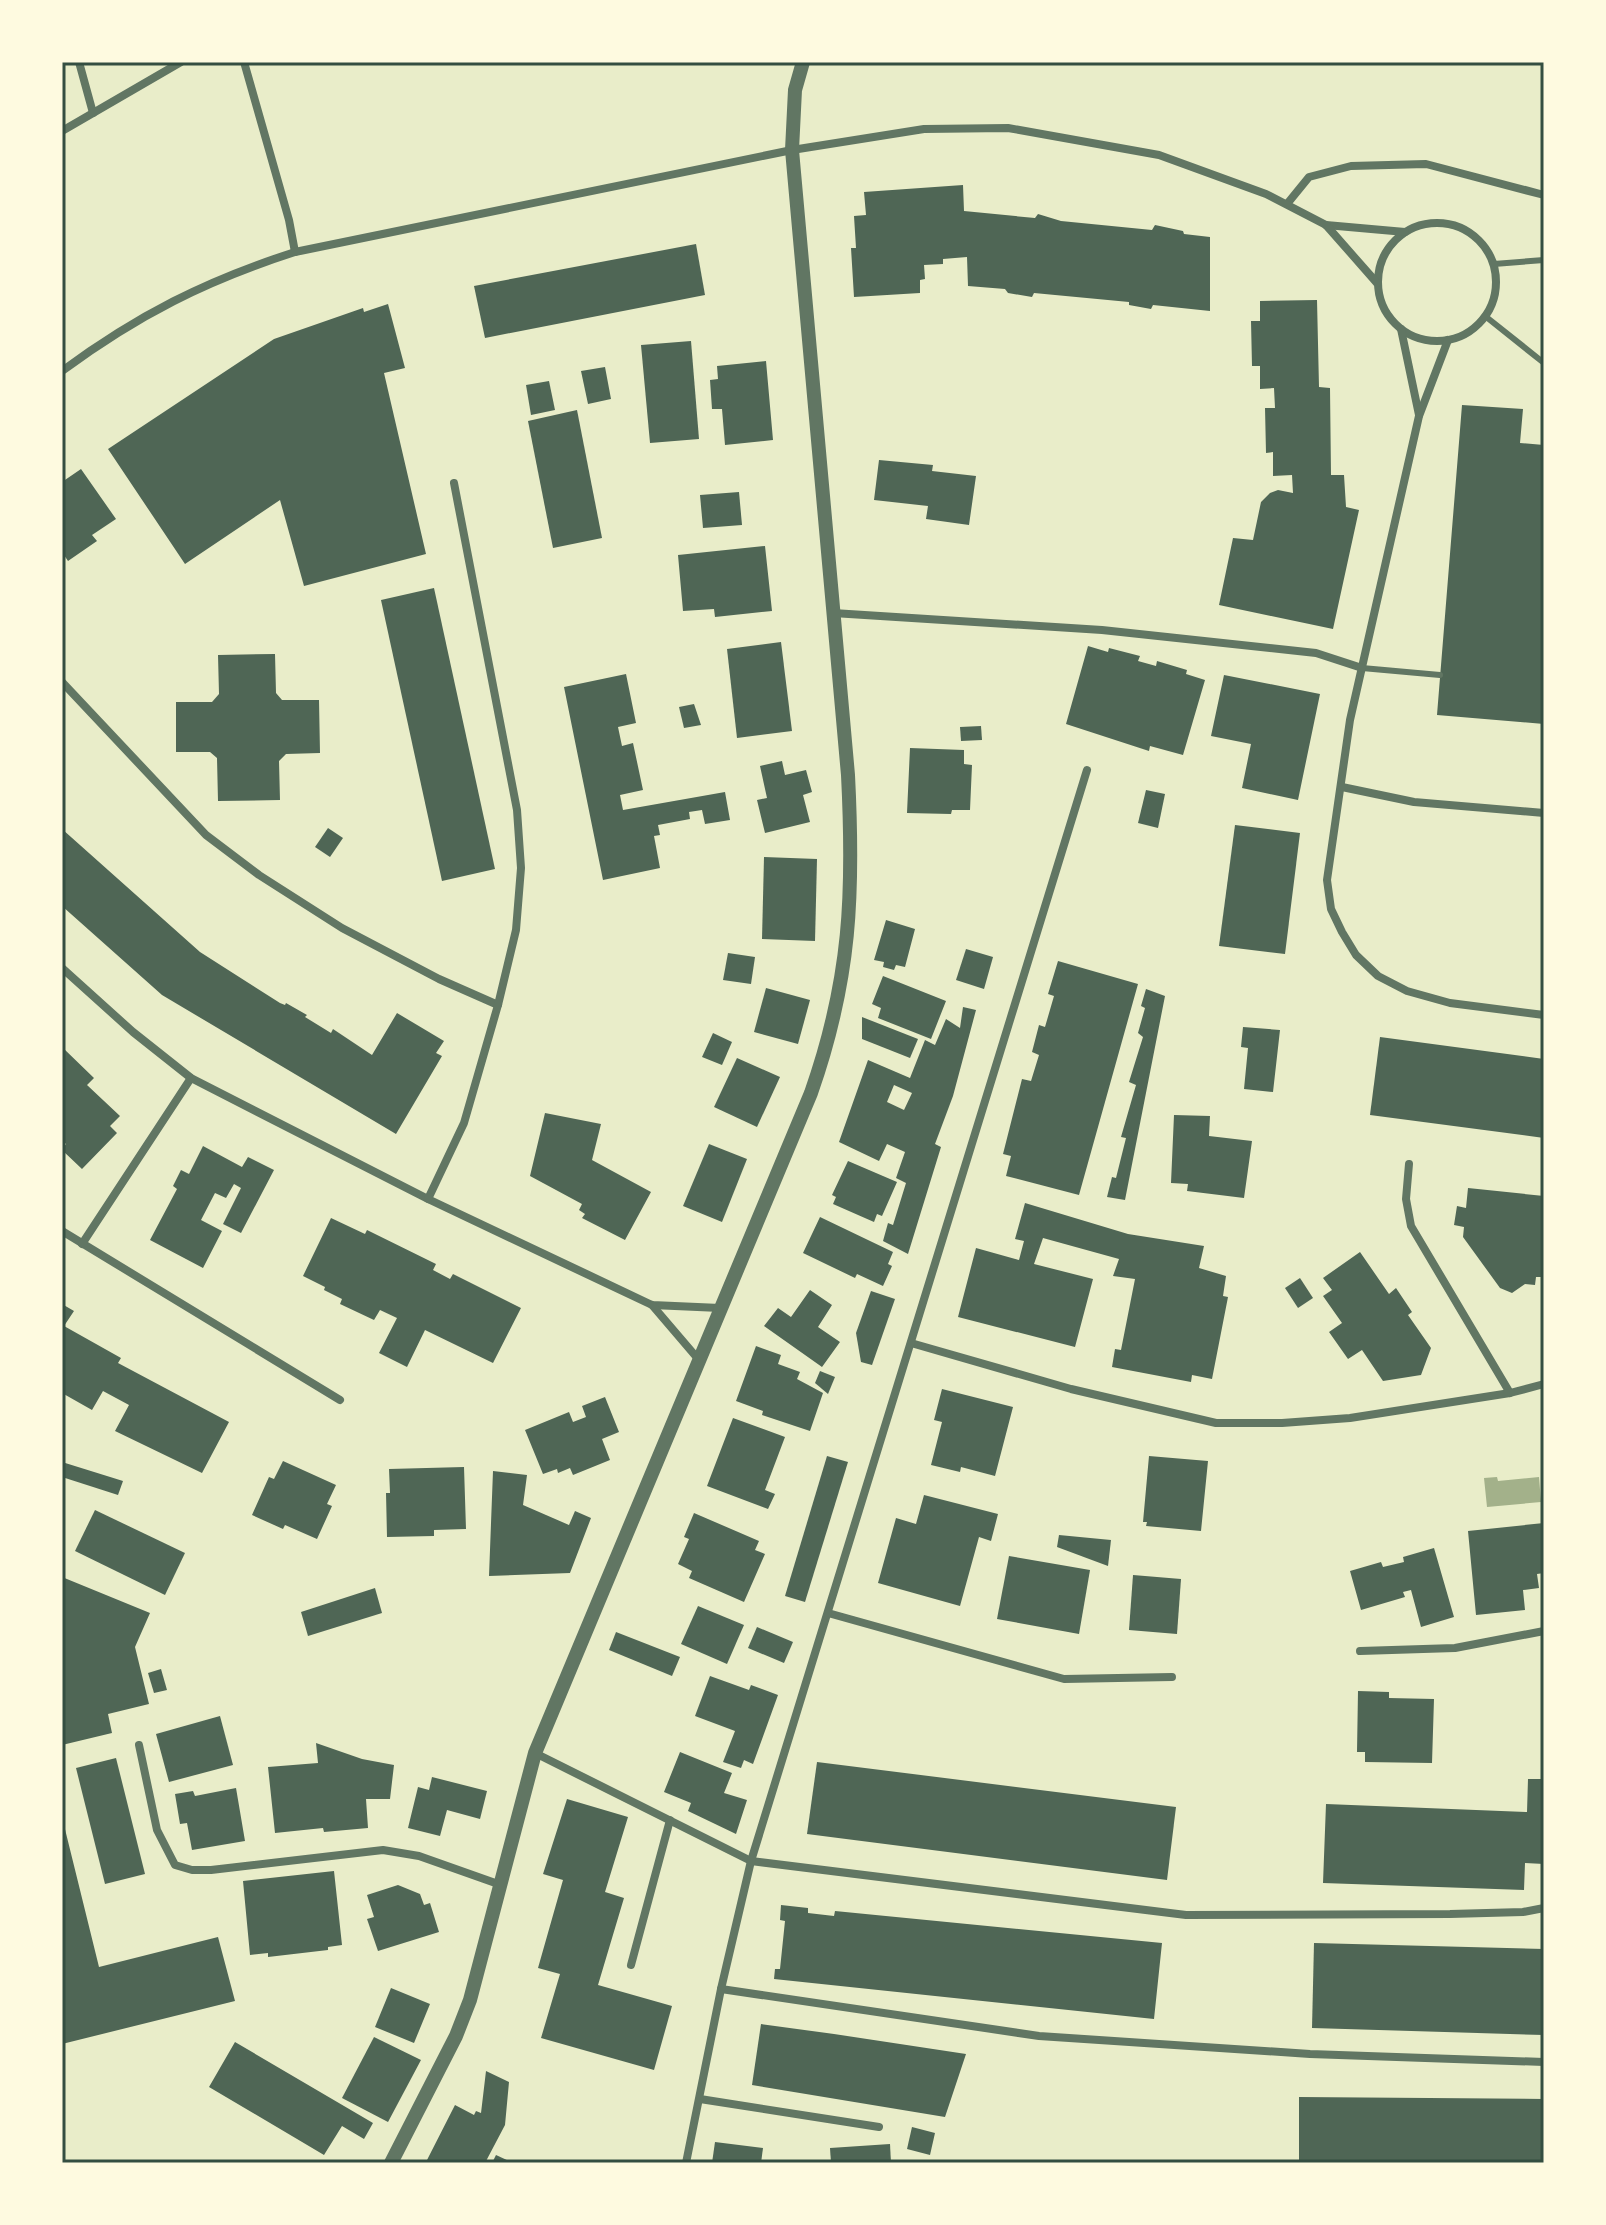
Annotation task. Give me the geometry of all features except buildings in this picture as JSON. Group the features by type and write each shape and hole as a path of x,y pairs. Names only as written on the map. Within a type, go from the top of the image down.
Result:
{"street":[{"path":"79,62 93,113"},
{"path":"62,131 181,62"},
{"path":"244,62 289,220 295,252"},
{"path":"391,2163 456,2036 470,2000 535,1753 811,1093 826,1051 843,976 850,919 851,842 792,150 795,90 803,62"},
{"path":"62,371 139,318 175,299 245,268 295,252 792,150 924,129 1008,128 1159,155 1266,194 1326,225 1377,283 1385,309 1401,329 1415,337 1448,340 1475,327 1494,299 1497,282 1494,264 1474,234 1440,223 1422,224 1393,241 1384,254 1377,283"},
{"path":"1287,204 1309,177 1351,166 1426,164 1544,195"},
{"path":"1326,225 1405,232"},
{"path":"1401,329 1419,416"},
{"path":"1448,340 1419,416 1350,720 1327,880 1331,909 1356,955 1378,976 1407,991 1450,1003 1544,1015"},
{"path":"428,1199 464,1123 498,1005 516,930 521,868 517,810 454,483"},
{"path":"833,613 1102,630 1316,653 1362,668"},
{"path":"62,682 206,835 259,875 342,928 439,979 498,1005"},
{"path":"686,2163 751,1861 1087,770"},
{"path":"1342,787 1414,802 1544,813"},
{"path":"62,968 133,1032 191,1078 428,1199 652,1305 720,1308"},
{"path":"82,1244 191,1078"},
{"path":"1409,1164 1406,1199 1411,1226 1510,1393"},
{"path":"62,1231 340,1400"},
{"path":"652,1305 699,1360"},
{"path":"911,1343 1114,1400 1216,1423 1282,1423 1350,1418 1510,1393 1544,1384"},
{"path":"828,1613 1064,1679 1172,1677"},
{"path":"1360,1651 1455,1648 1544,1631"},
{"path":"139,1745 157,1830 175,1865 192,1870 211,1870 383,1850 419,1856 501,1885"},
{"path":"535,1753 751,1861 1186,1915 1450,1914 1523,1912 1544,1908"},
{"path":"631,1965 670,1820"},
{"path":"721,1989 1039,2036 1310,2054 1544,2062"},
{"path":"700,2099 879,2127"}],"lane":[{"path":"1494,264 1544,260"},
{"path":"1485,316 1544,363"},
{"path":"1362,668 1440,675"}],"shaded area":[{"path":"1497,1477 1498,1481 1539,1477 1541,1502 1487,1507 1484,1478"}]}
